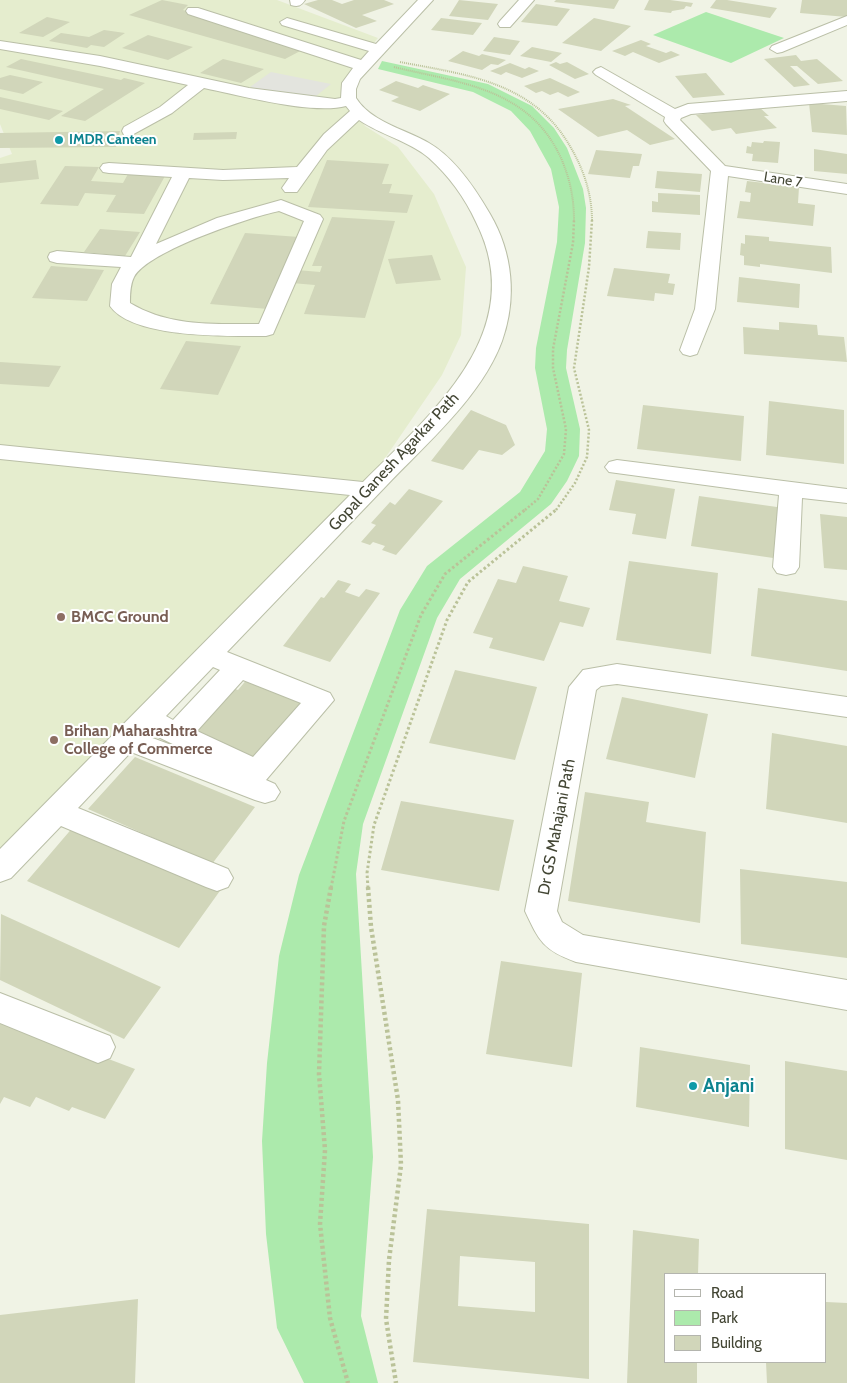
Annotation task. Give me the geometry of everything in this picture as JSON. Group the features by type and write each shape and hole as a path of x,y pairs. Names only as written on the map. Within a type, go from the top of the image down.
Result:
{"street":[{"path":"355,106 347,87 371,58 426,0"},
{"path":"505,24 527,0"},
{"path":"193,11 371,58"},
{"path":"271,18 371,58"},
{"path":"777,49 847,20"},
{"path":"0,45 100,61 250,94 322,104 355,106"},
{"path":"601,72 674,114 688,109 847,96"},
{"path":"130,132 166,110 200,83"},
{"path":"281,204 301,172 355,106"},
{"name":"Gopal Ganesh Agarkar Path","path":"0,869 437,420 473,375 495,331 501,292 498,255 486,224 468,192 434,153 355,106"},
{"path":"674,114 672,121 720,170 705,309 690,350"},
{"path":"109,168 182,174 301,172"},
{"name":"Lane 7","path":"720,170 847,189"},
{"path":"136,264 182,174"},
{"path":"281,204 314,219 266,330 205,329 164,324 134,316 120,306 120,288 126,273 150,255 228,220 259,208 281,204"},
{"path":"57,257 136,264"},
{"path":"0,452 369,490"},
{"path":"617,467 847,496"},
{"path":"786,567 791,489"},
{"path":"136,729 176,735 257,772 320,700 208,655"},
{"path":"176,735 239,667"},
{"name":"Dr GS Mahajani Path","path":"847,706 617,674 593,677 583,687 541,910 551,932 576,948 847,995"},
{"path":"176,689 206,703"},
{"path":"136,729 265,792"},
{"path":"56,811 217,878"},
{"path":"0,1008 98,1047"}],"path":[{"path":"348,1383 330,1318 320,1224 325,1150 319,1074 324,926 344,821 421,615 445,574 538,499 564,454 566,429 552,368 573,243 574,208 572,189 556,148 544,130 523,108 482,88 380,64 371,58"},
{"path":"371,58 388,59 492,83 537,105 559,128 573,147 590,189 593,208 592,244 575,350 574,368 589,430 587,457 575,483 560,507 468,582 447,620 374,825 367,873 371,926 398,1100 401,1165 389,1260 386,1319 396,1383"}],"shaded area":[{"path":"0,0 277,0 378,38 345,79 348,101 365,126 398,147 434,194 466,267 461,335 442,375 377,470 218,627 0,853 0,158 12,154 0,124"},
{"path":"271,72 331,84 311,100 250,87"}],"green space":[{"path":"706,12 784,38 731,63 653,35"},
{"path":"382,61 488,84 532,106 554,128 567,148 583,189 586,208 585,243 567,350 566,368 580,429 579,456 567,481 551,504 460,579 437,618 363,824 356,874 373,1157 361,1316 378,1383 304,1383 277,1328 266,1234 262,1141 267,1063 279,956 299,875 400,610 427,566 520,492 545,451 547,429 535,368 536,348 557,242 559,207 551,169 530,131 511,111 473,92 378,69"}],"building":[{"path":"162,0 188,5 183,10 304,49 285,59 129,15"},
{"path":"318,0 332,0 342,4 354,0 384,0 394,4 362,15 377,21 356,28 304,4"},
{"path":"459,0 498,4 488,20 449,16"},
{"path":"556,0 619,0 614,9 554,2"},
{"path":"649,0 693,3 691,7 686,6 684,9 672,11 671,13 644,10"},
{"path":"716,0 777,8 770,18 710,8"},
{"path":"802,0 847,0 847,17 800,13"},
{"path":"536,4 570,9 557,26 521,22"},
{"path":"47,17 70,22 43,37 19,33"},
{"path":"441,18 482,23 473,35 431,30"},
{"path":"594,18 631,26 601,51 562,43"},
{"path":"104,30 125,33 104,47 91,45 87,48 49,41 61,33 89,37"},
{"path":"148,35 193,47 168,60 122,48"},
{"path":"494,37 520,41 510,55 483,51"},
{"path":"641,40 651,44 646,46 666,53 671,51 680,55 659,63 633,52 625,56 612,51"},
{"path":"532,47 562,53 551,62 520,56"},
{"path":"463,51 479,56 482,54 506,60 498,65 491,64 482,70 448,61"},
{"path":"796,55 801,61 817,59 843,81 818,84 797,66 790,66 810,85 794,87 764,59"},
{"path":"21,59 121,80 124,78 145,83 85,121 61,116 104,89 6,67"},
{"path":"223,59 264,69 241,83 200,73"},
{"path":"556,62 560,64 567,62 589,74 575,79 549,65"},
{"path":"510,63 525,69 529,67 539,71 522,78 506,72 501,75 490,71"},
{"path":"706,73 725,95 693,98 675,76"},
{"path":"10,75 43,82 23,94 0,89 0,78"},
{"path":"550,78 580,92 568,97 558,92 550,95 542,91 536,93 524,86"},
{"path":"396,81 418,88 423,85 450,94 420,111 391,101 399,97 379,90"},
{"path":"0,97 63,111 49,120 0,109"},
{"path":"613,99 631,105 625,106 675,139 650,145 627,130 598,137 558,109"},
{"path":"809,103 846,106 847,135 812,132"},
{"path":"759,107 769,116 764,116 777,128 736,134 731,128 712,131 696,115"},
{"name":"IMDR Canteen","path":"120,131 116,147 0,148 0,133"},
{"path":"237,132 236,139 193,140 194,133"},
{"path":"764,141 780,142 778,163 752,161 753,154 746,153 747,146 751,147 752,142 763,143"},
{"path":"814,149 847,154 847,174 814,171"},
{"path":"596,150 642,154 639,166 633,166 630,178 588,174"},
{"path":"36,160 39,179 0,183 0,164"},
{"path":"327,160 389,164 382,184 392,184 389,193 413,195 407,213 308,207"},
{"path":"65,166 99,167 91,181 123,183 128,174 165,176 144,214 106,212 116,195 85,193 78,206 40,204"},
{"path":"657,171 702,174 700,192 655,188"},
{"path":"747,181 799,187 798,203 815,205 813,226 737,218 740,201 750,202 751,193 745,192"},
{"path":"658,193 700,195 700,215 652,212 652,201 658,202"},
{"path":"332,217 395,221 365,318 304,314 315,285 280,282 268,309 210,304 245,233 299,237 285,269 320,272 322,266 312,266"},
{"path":"100,229 140,232 125,256 84,252"},
{"path":"648,231 681,233 680,250 646,248"},
{"path":"745,235 769,237 769,241 831,247 832,273 760,264 760,267 744,265 744,256 740,255 741,243 745,244"},
{"path":"432,255 441,280 396,284 388,259"},
{"path":"51,266 104,270 87,301 32,298"},
{"path":"614,268 670,274 668,283 675,284 673,295 655,293 654,301 607,296"},
{"path":"739,277 800,284 799,308 737,302"},
{"path":"779,322 817,325 818,335 844,337 847,362 744,354 743,327 779,330"},
{"path":"186,341 241,346 218,395 160,389"},
{"path":"0,362 61,366 49,387 0,384"},
{"path":"769,401 844,410 844,464 766,455"},
{"path":"643,405 744,416 741,461 637,449"},
{"path":"471,410 506,425 515,445 502,455 479,450 463,470 431,461"},
{"path":"616,480 675,489 666,539 632,534 636,514 609,510"},
{"path":"409,489 443,501 396,555 382,550 385,546 373,542 370,545 361,542 376,525 371,523 390,502 395,505"},
{"path":"699,496 784,508 780,559 691,546"},
{"path":"820,514 847,517 847,570 824,568"},
{"path":"629,561 718,573 711,654 616,640"},
{"path":"523,566 568,576 559,601 590,608 583,627 560,622 544,661 489,648 493,638 473,633 498,579 516,583"},
{"path":"338,580 351,584 345,592 359,597 366,589 380,593 330,662 283,646 321,597 324,598"},
{"path":"758,588 847,601 847,671 751,656"},
{"path":"455,670 537,687 515,760 429,743"},
{"path":"248,678 309,703 255,768 184,736 229,687 238,690"},
{"path":"622,697 708,714 695,778 606,759"},
{"path":"772,733 847,746 847,823 766,809"},
{"path":"135,757 255,807 212,864 88,809"},
{"path":"585,792 649,802 646,822 706,832 700,923 568,901"},
{"path":"401,801 514,820 499,891 381,870"},
{"path":"74,826 222,888 179,948 27,881"},
{"path":"740,869 847,882 847,958 741,944"},
{"path":"1,914 161,987 124,1039 0,980"},
{"path":"501,961 582,973 572,1067 486,1054"},
{"path":"0,1018 135,1069 105,1119 72,1107 69,1111 36,1097 30,1107 4,1097 0,1104"},
{"name":"Anjani","path":"640,1047 750,1065 749,1127 636,1107"},
{"path":"785,1061 847,1071 847,1160 785,1149"},
{"path":"427,1209 589,1224 589,1379 413,1362","holes":["460,1256 535,1262 535,1312 458,1306"]},
{"path":"633,1230 699,1239 698,1273 664,1273 664,1363 697,1363 697,1383 627,1383"},
{"path":"138,1299 135,1383 0,1383 0,1315"},
{"path":"827,1302 847,1303 847,1383 767,1383 766,1363 827,1363"}],"place":[{"name":"IMDR Canteen","path":"59,140"},
{"name":"BMCC Ground","path":"61,617"},
{"name":"Brihan Maharashtra College of Commerce","path":"54,740"},
{"name":"Anjani","path":"693,1086"}]}
